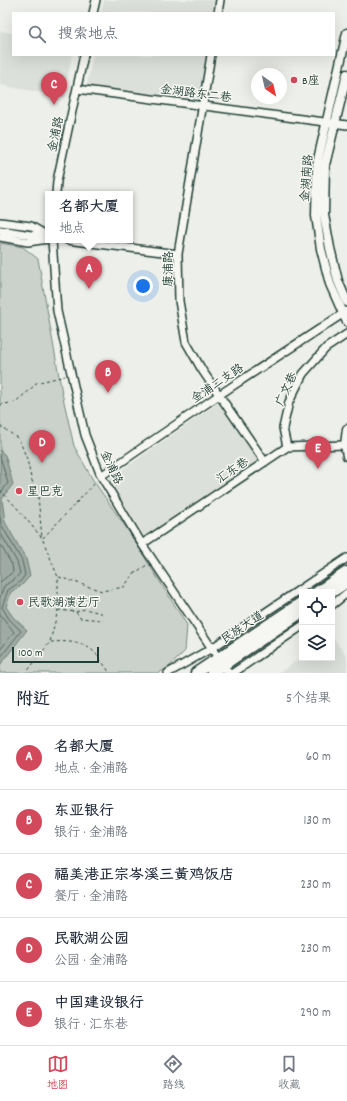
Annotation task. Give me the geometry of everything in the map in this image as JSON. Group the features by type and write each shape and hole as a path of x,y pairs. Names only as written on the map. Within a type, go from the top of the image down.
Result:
{"highway":[{"path":"322,589 347,572"},
{"path":"335,590 347,582"},
{"name":"民族大道","path":"196,673 223,665 299,604"},
{"name":"民族大道","path":"212,673 299,614"}],"main road":[{"name":"金湖南路","path":"347,33 325,165 324,215 338,281 347,302"},
{"name":"金湖南路","path":"347,74 317,164 316,216 330,284 345,312 347,322"},
{"path":"347,430 345,445 347,456"}],"street":[{"path":"93,12 96,0"},
{"path":"218,12 220,0"},
{"name":"金浦路","path":"56,191 57,181 84,56"},
{"name":"康浦路","path":"211,56 178,254 179,302 186,342 202,370 265,462"},
{"name":"金湖路东二巷","path":"77,89 347,124"},
{"path":"0,222 31,226 45,235"},
{"path":"0,230 45,237"},
{"path":"0,237 28,242 45,238"},
{"name":"金浦路","path":"52,243 57,311 85,435 101,476 142,544 223,665"},
{"path":"91,243 178,254"},
{"name":"金浦二支路","path":"101,476 219,395 345,312"},
{"name":"广文巷","path":"287,446 283,428 289,402 303,374 326,348 347,334"},
{"path":"287,446 345,445"},
{"name":"汇东巷","path":"142,544 287,446"},
{"path":"168,673 212,648 347,558"},
{"path":"335,603 347,593"},
{"path":"233,673 299,628"}],"path":[{"path":"0,405 15,402 36,383 72,375"},
{"path":"0,426 19,439 27,459 31,478 38,496 42,538 58,577 58,610 50,642 26,673"},
{"path":"42,538 101,476"},
{"path":"0,490 42,538"},
{"path":"58,577 102,591 124,587 133,574 153,561"},
{"path":"58,610 76,612 85,609 105,614"},
{"path":"76,612 80,618 103,620"},
{"path":"50,642 69,641 88,647 105,666 108,673"}],"shaded area":[{"path":"104,0 215,0 213,12 101,12"},
{"path":"0,31 12,33 12,56 72,56 64,97 0,85"},
{"path":"93,56 206,56 199,100 87,86"},
{"path":"0,243 23,247 38,259 62,393 74,446 93,480 127,529 187,625 185,651 170,666 159,673 0,673"},
{"path":"218,403 259,461 145,538 109,479"},
{"path":"335,640 347,657 347,673 279,673 299,659 299,661 335,661"}],"water":[{"path":"0,450 5,455 13,484 2,499 5,522 26,559 30,576 22,585 11,592 6,607 13,617 27,630 0,665"}],"place":[{"name":"B座","path":"294,80"},
{"name":"福美港正宗岑溪三黄鸡饭店","path":"54,105"},
{"name":"名都大厦","path":"89,289"},
{"name":"东亚银行","path":"108,393"},
{"name":"民歌湖公园","path":"42,463"},
{"name":"中国建设银行","path":"318,469"},
{"name":"星巴克","path":"19,491"},
{"name":"民歌湖演艺厅","path":"20,602"}]}
